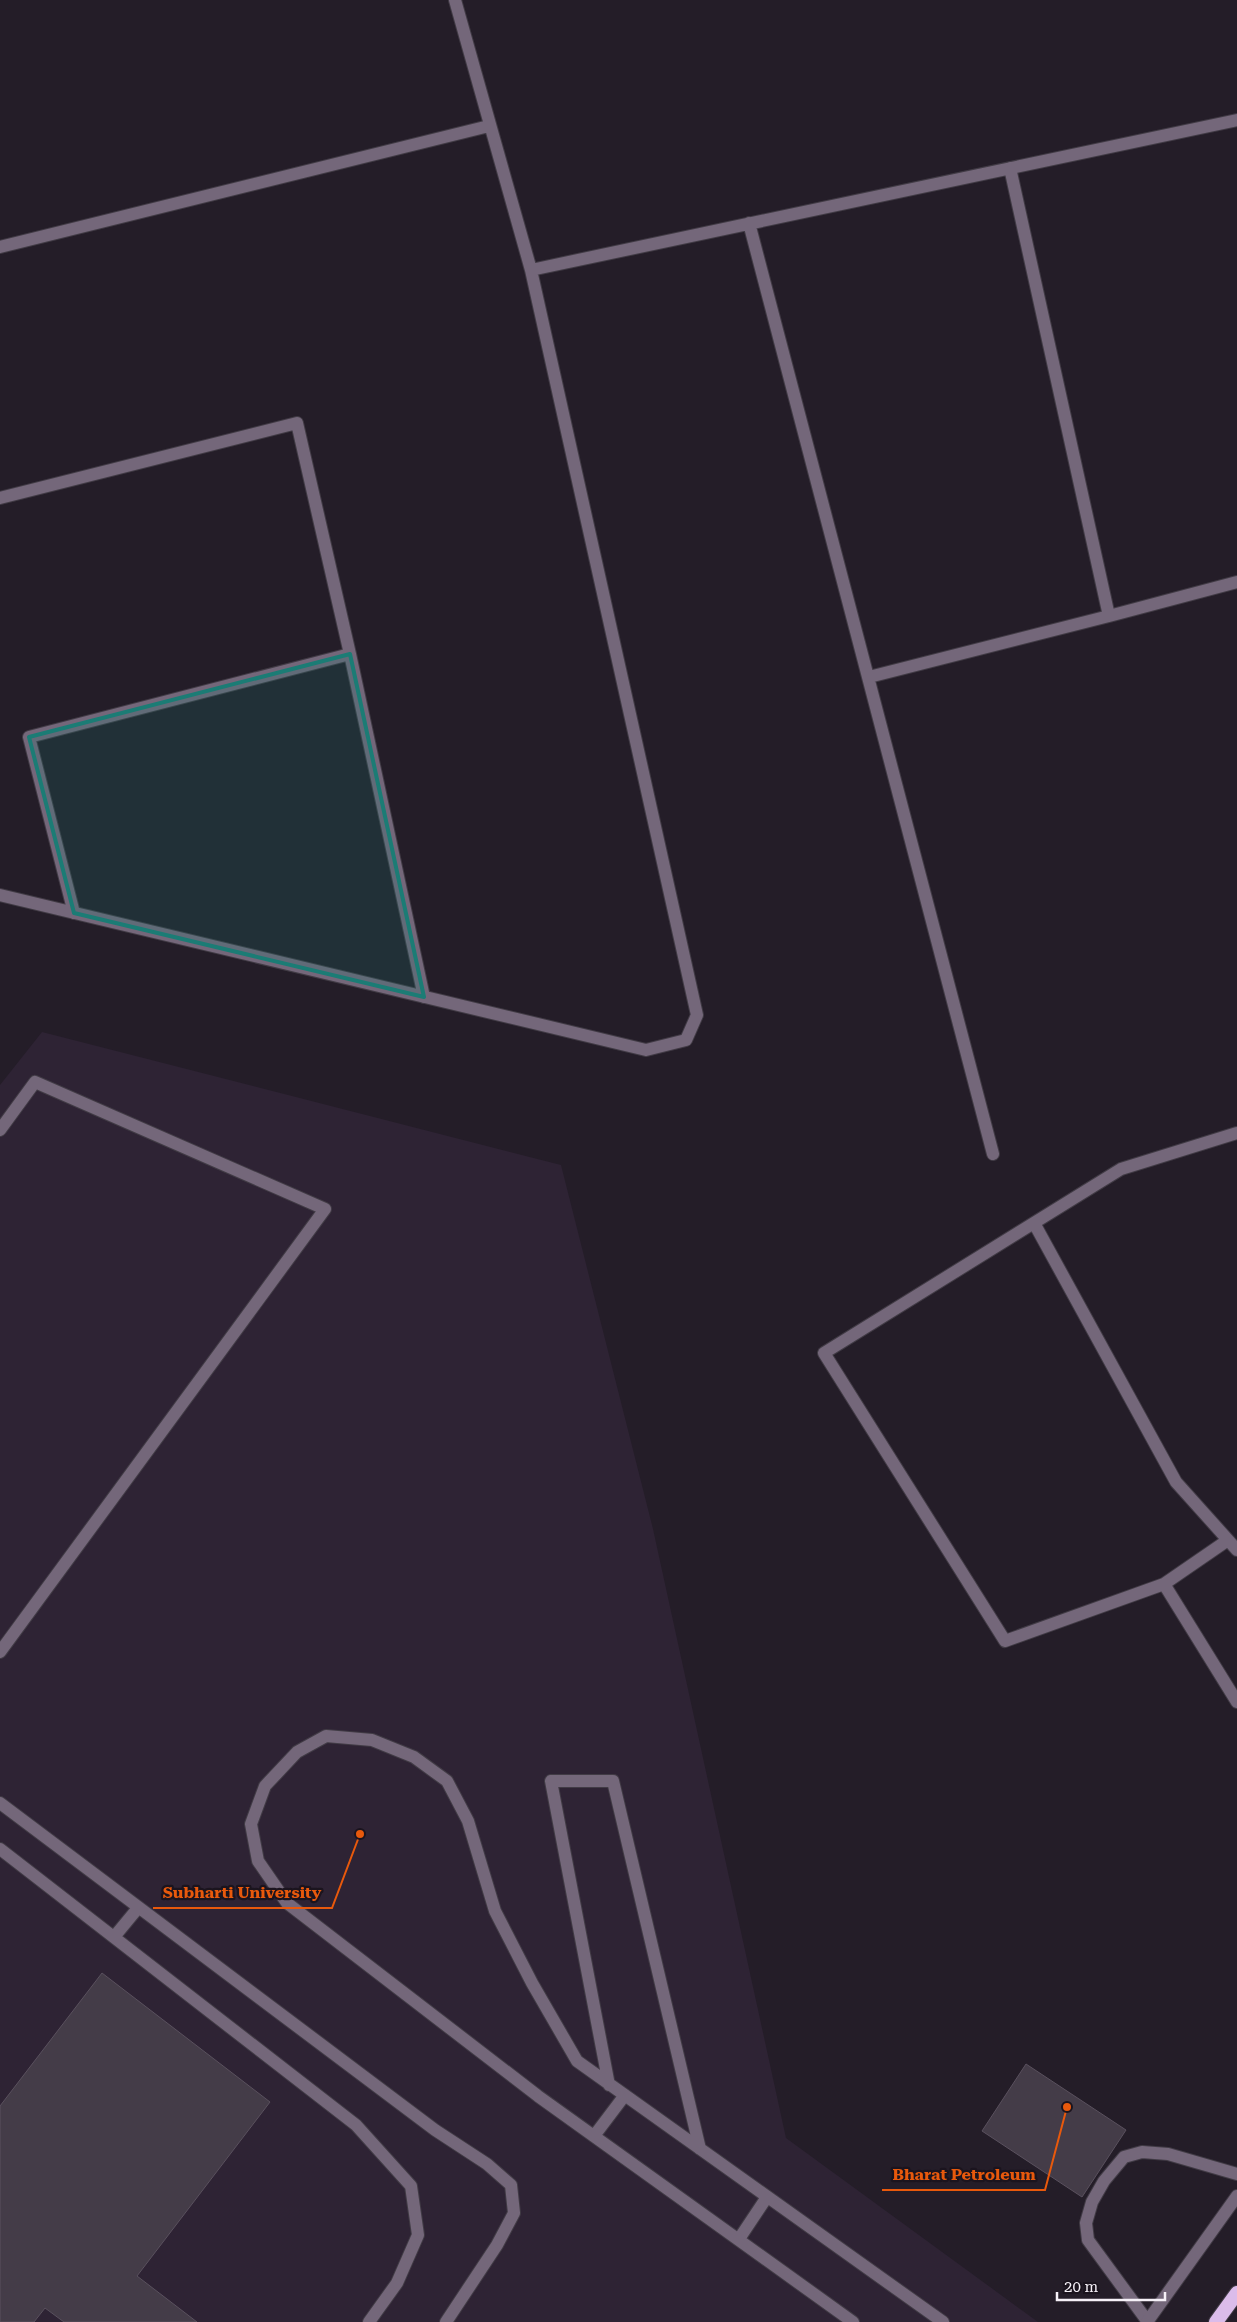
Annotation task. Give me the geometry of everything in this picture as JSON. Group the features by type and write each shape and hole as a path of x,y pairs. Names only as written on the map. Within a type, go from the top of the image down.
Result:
{"highway":[{"path":"1216,2322 1237,2293"}],"street":[{"path":"0,895 646,1050 686,1040 697,1015 531,270 455,0"},
{"path":"531,270 1237,120"},
{"path":"0,247 489,126"},
{"path":"1010,168 1109,616"},
{"path":"749,223 993,1154"},
{"path":"0,498 296,423 350,654 424,997"},
{"path":"869,677 1237,582"},
{"path":"74,913 30,737 350,654"},
{"path":"0,1130 35,1082 325,1209 0,1652"},
{"path":"1228,1540 1164,1584 1005,1641 824,1353 1121,1169 1237,1133"},
{"path":"1034,1223 1176,1482 1237,1550"},
{"path":"1164,1584 1237,1702"},
{"path":"854,2322 538,2096 287,1903 258,1861 251,1824 265,1786 297,1752 326,1736 372,1740 414,1757 447,1781 468,1821 496,1911 532,1983 577,2061 943,2322"},
{"path":"609,2084 551,1781 613,1781 700,2150"},
{"path":"0,1803 435,2130 487,2164 511,2185 514,2213 497,2245 446,2322"},
{"path":"0,1849 356,2125 411,2186 418,2235 397,2283 369,2322"},
{"path":"114,1937 138,1908"},
{"path":"594,2136 625,2096"},
{"path":"1237,2174 1168,2154 1142,2152 1124,2157 1104,2181 1092,2202 1086,2223 1088,2240 1148,2322 1237,2196"},
{"path":"738,2239 767,2197"}],"highlighted area":[{"path":"350,654 424,997 74,913 29,737"}],"shaded area":[{"path":"42,1032 561,1165 653,1529 786,2138 1038,2322 0,2322 0,1085"}],"building":[{"path":"102,1973 270,2102 137,2276 197,2322 64,2322 45,2308 34,2322 0,2322 0,2106"},
{"path":"1026,2064 1126,2130 1082,2197 982,2131"}],"place":[{"name":"Subharti University","path":"360,1834"},
{"name":"Bharat Petroleum","path":"1067,2107"}]}
